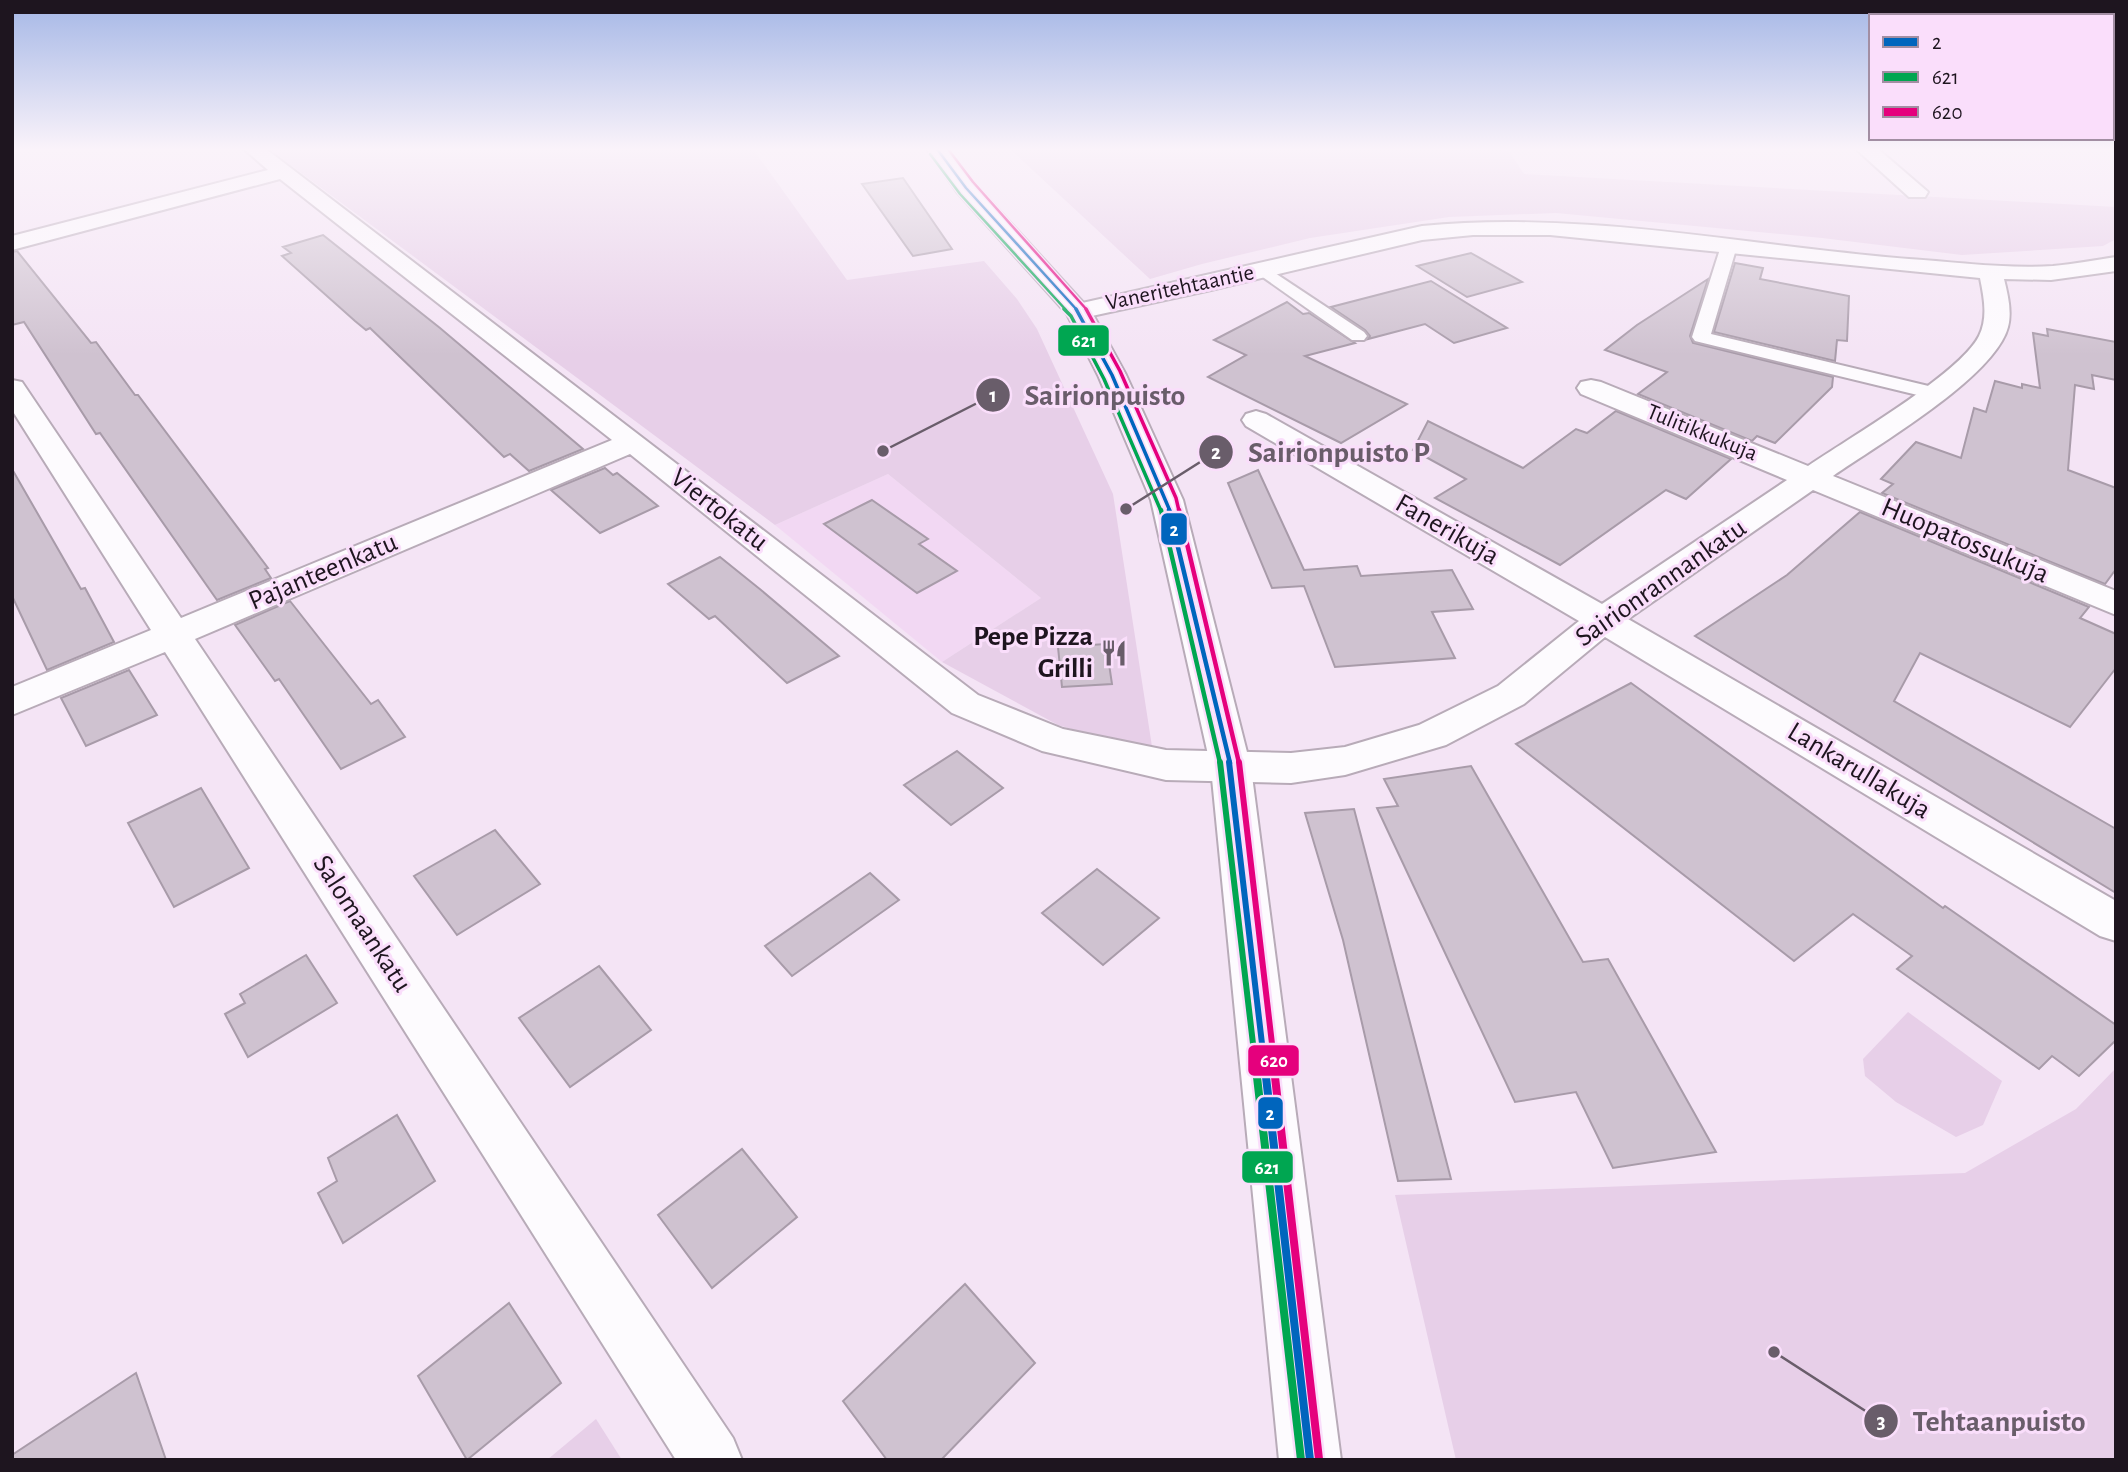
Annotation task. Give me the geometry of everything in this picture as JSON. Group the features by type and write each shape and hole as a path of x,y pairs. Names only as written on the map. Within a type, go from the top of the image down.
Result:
{"street":[{"path":"12,243 109,218"},
{"name":"Viertokatu","path":"343,218 634,442 965,704 1056,741 1166,765 1231,768"},
{"path":"994,218 1078,311 1112,375 1167,500 1231,768 1310,1460"},
{"name":"Vaneritehtaantie","path":"1078,311 1422,233 1473,228 1550,228 1888,264 1990,272 2051,273 2116,264"},
{"name":"Sairionrannankatu","path":"1231,768 1291,768 1345,761 1432,736 1511,695 1603,620 1934,393 1985,349 1999,322 1990,272"},
{"name":"Salomaankatu","path":"12,388 711,1460"},
{"name":"Tulitikkukuja","path":"1591,388 1813,478"},
{"name":"Fanerikuja","path":"1256,420 1603,620"},
{"name":"Pajanteenkatu","path":"12,702 634,442"},
{"name":"Huopatossukuja","path":"1813,478 2116,604"},
{"name":"Lankarullakuja","path":"1603,620 2116,923"}],"lane":[{"path":"1729,246 1701,337 1934,393"},
{"path":"1264,270 1358,336"}],"shaded area":[{"path":"361,218 802,218 847,280 984,261 1017,299 1037,329 1113,494 1153,753 1058,725 942,662 1041,598 888,474 775,525"},
{"path":"1084,218 1444,218 1310,238 1150,279"},
{"path":"1606,218 2116,218 2116,239 2103,246 1962,255 1822,238"},
{"path":"888,474 1041,598 942,662 775,525"},
{"path":"1908,1012 2002,1081 1983,1125 1956,1137 1896,1102 1865,1076 1863,1059"},
{"path":"2116,1068 2116,1460 1456,1460 1395,1195 1965,1173 2076,1109"},
{"path":"596,1419 622,1460 547,1460"}],"building":[{"path":"886,218 930,218 952,249 913,256"},
{"path":"323,235 440,328 583,449 529,471 510,454 504,457 370,328 366,330 282,256 291,253 283,247"},
{"path":"17,251 91,343 96,342 135,395 138,395 268,568 265,569 271,578 217,600 100,433 96,434 24,322 12,325 12,252"},
{"path":"1471,253 1522,282 1467,297 1417,266"},
{"path":"1735,263 1763,268 1760,279 1849,296 1847,341 1837,340 1835,361 1714,332"},
{"path":"1708,279 1690,336 1693,343 1833,377 1832,387 1775,443 1757,436 1752,441 1638,394 1667,372 1605,350 1637,325"},
{"path":"1431,281 1507,328 1454,343 1425,324 1368,339 1370,336 1365,330 1331,307"},
{"path":"1287,302 1355,343 1305,356 1407,404 1341,443 1208,377 1246,355 1214,340"},
{"path":"2047,329 2116,342 2116,380 2092,375 2094,389 2075,385 2068,470 2116,488 2116,569 2105,584 1882,493 1893,484 1881,479 1916,442 1961,458 1974,408 1986,412 1995,381 2022,388 2022,384 2040,388 2033,333 2048,336"},
{"path":"1616,411 1731,459 1686,499 1666,490 1560,565 1435,498 1466,479 1413,450 1428,421 1523,468 1576,429 1587,433"},
{"path":"605,468 613,475 617,473 658,506 600,533 551,490"},
{"path":"12,469 81,589 85,588 114,642 47,670 12,596"},
{"path":"1258,470 1304,570 1357,566 1361,576 1452,570 1473,609 1432,612 1455,658 1335,667 1304,586 1272,588 1228,483"},
{"path":"872,500 928,539 919,544 957,571 917,593 824,524"},
{"path":"1860,512 2089,607 2080,618 2116,634 2116,668 2070,727 1920,653 1894,701 2116,829 2116,893 1695,636 1787,575"},
{"path":"720,557 839,656 787,683 715,616 709,619 668,584"},
{"path":"290,601 371,704 378,700 405,737 341,769 279,679 275,681 235,625"},
{"path":"1106,644 1112,684 1062,687 1058,647"},
{"path":"129,670 157,715 86,746 61,698"},
{"path":"1631,683 1943,908 1945,906 2116,1025 2116,1040 2079,1076 2052,1056 2039,1069 1897,969 1912,956 1853,914 1794,961 1516,744"},
{"path":"957,751 1003,788 951,825 904,785"},
{"path":"1471,766 1583,962 1608,959 1716,1152 1613,1168 1576,1092 1515,1102 1377,808 1398,806 1384,779"},
{"path":"201,788 249,868 174,907 128,823"},
{"path":"1354,809 1451,1179 1398,1181 1343,940 1305,813"},
{"path":"495,830 540,884 457,935 414,876"},
{"path":"1097,869 1159,918 1103,965 1042,913"},
{"path":"870,873 899,900 792,976 765,946"},
{"path":"306,955 337,1003 248,1057 225,1014 245,1003 240,994"},
{"path":"599,966 651,1030 570,1087 519,1018"},
{"path":"397,1115 435,1181 343,1243 318,1193 337,1181 328,1158"},
{"path":"742,1149 797,1217 712,1288 658,1215"},
{"path":"965,1284 1035,1363 941,1460 887,1460 843,1401"},
{"path":"509,1303 561,1383 467,1460 418,1376"},
{"path":"136,1373 166,1460 12,1460 12,1455"}],"transit line":[{"name":"621","path":"982,218 1071,316 1104,379 1159,503 1222,770 1301,1460"},
{"name":"2","path":"993,218 1078,311 1112,375 1167,500 1231,768 1310,1460"},
{"name":"620","path":"1005,218 1085,306 1120,371 1176,498 1240,767 1319,1459"}],"place":[{"name":"Sairionpuisto","path":"883,451"},
{"name":"Sairionpuisto P","path":"1126,509"},
{"name":"Pepe Pizza Grilli","path":"1114,653"},
{"name":"Tehtaanpuisto","path":"1774,1352"}]}
